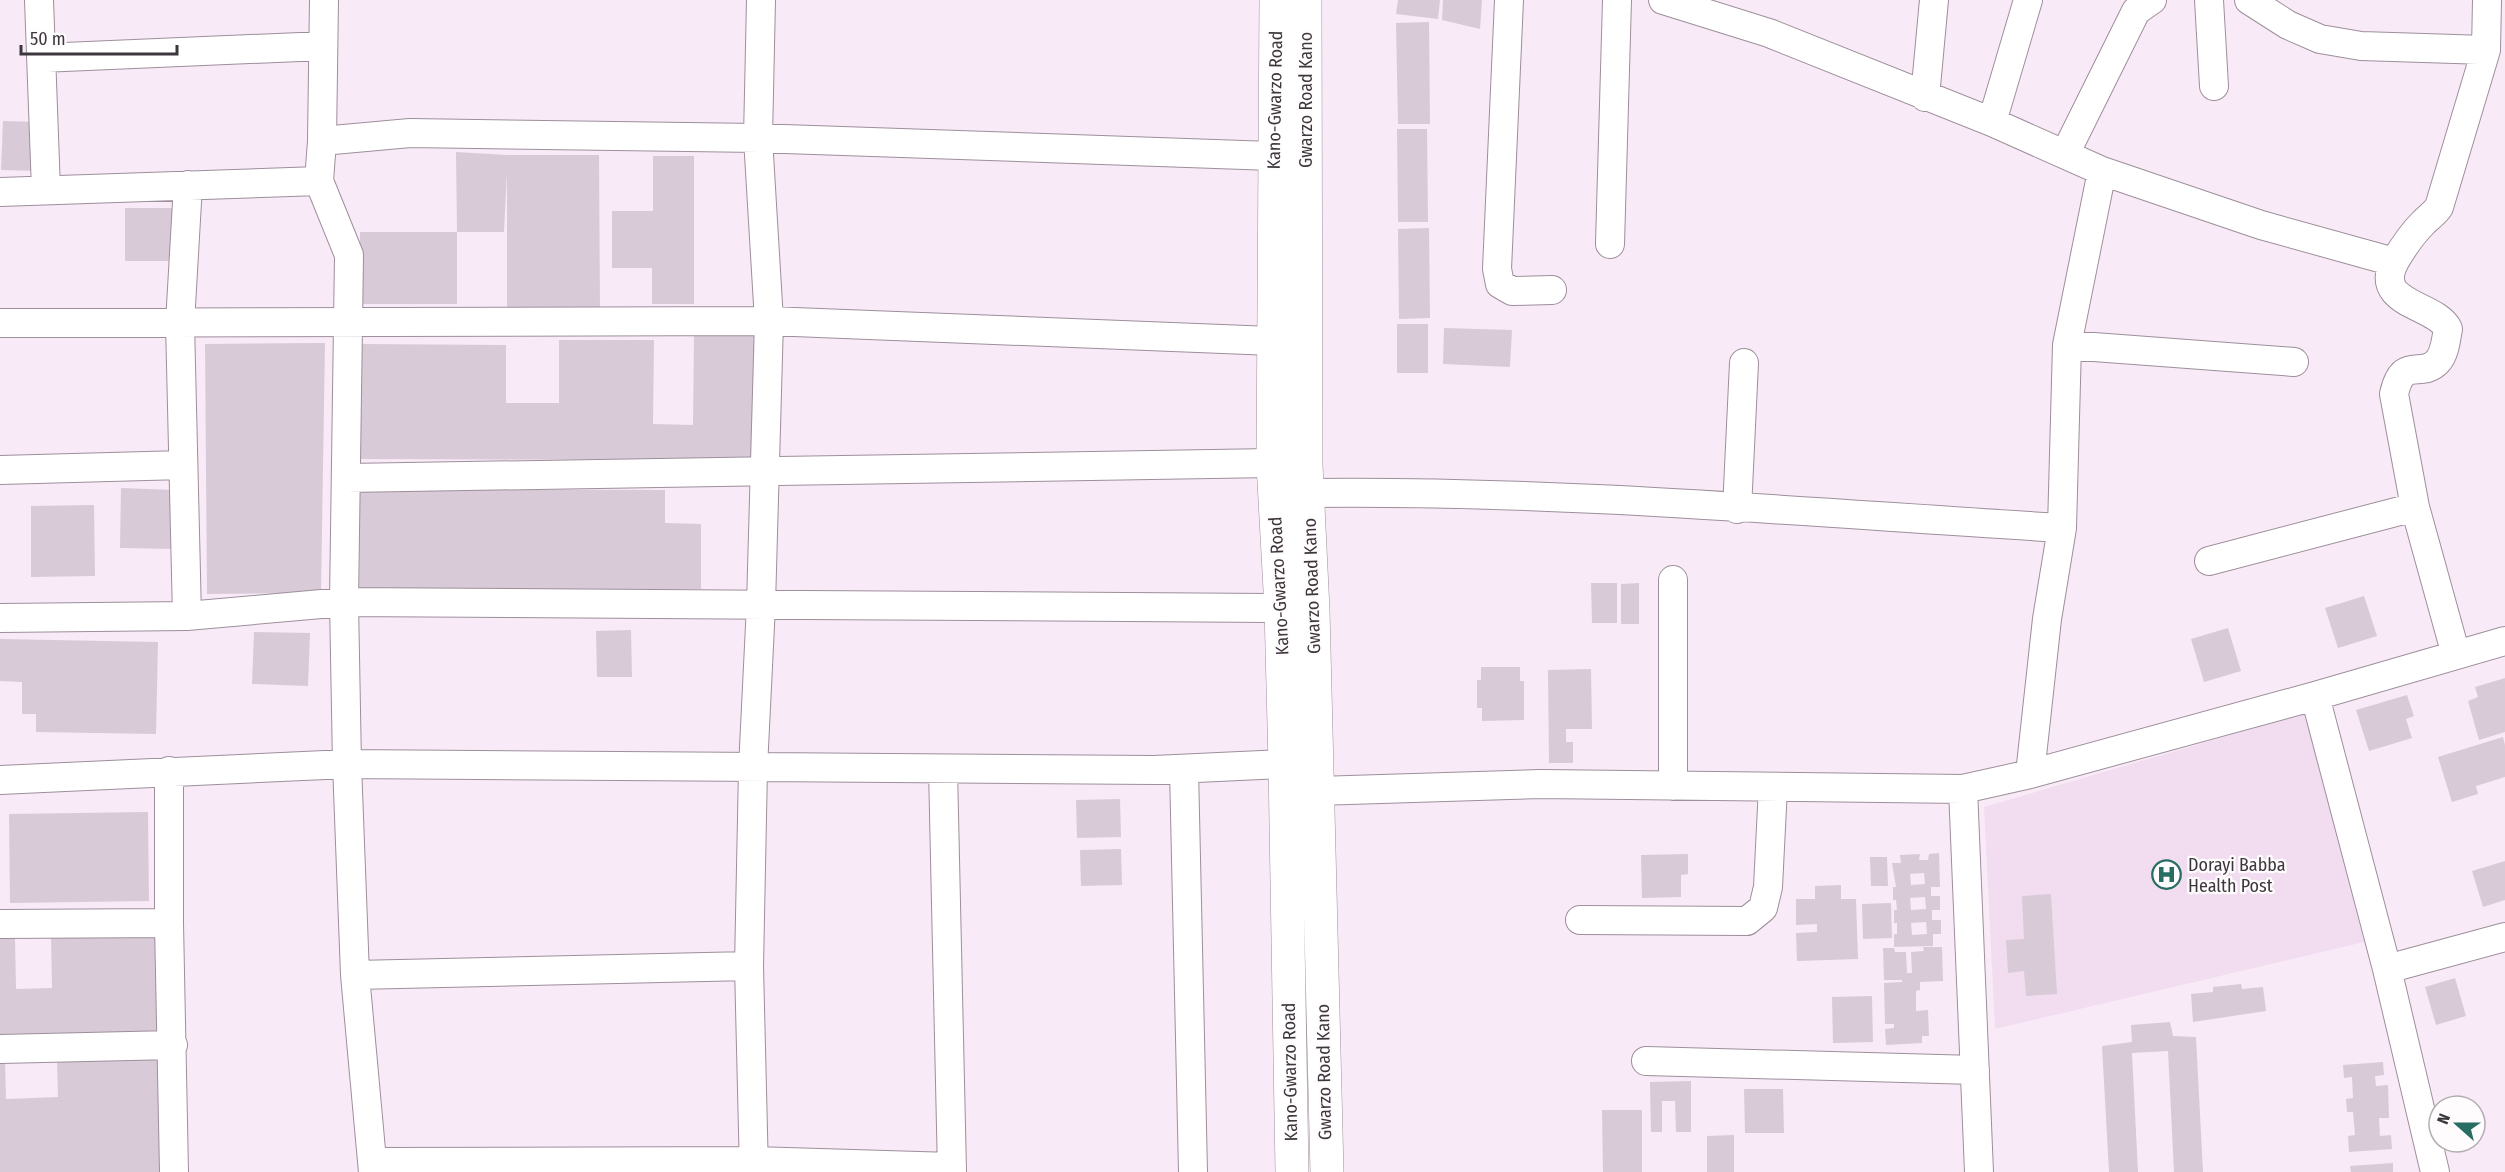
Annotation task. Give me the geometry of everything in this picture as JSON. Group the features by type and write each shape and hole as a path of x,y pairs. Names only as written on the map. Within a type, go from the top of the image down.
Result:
{"main road":[{"name":"Kano-Gwarzo Road","path":"1276,0 1273,463 1281,608 1292,1172"},
{"name":"Gwarzo Road Kano","path":"1305,0 1306,465 1327,1172"},
{"path":"1289,988 1322,984"}],"street":[{"path":"39,0 46,190"},
{"path":"324,0 322,141 319,181 349,255 350,323 344,602 347,764 355,975 373,1167 754,1166 952,1170 943,769"},
{"path":"754,1166 749,966 753,768 761,605 769,321 758,138 761,0"},
{"path":"1509,0 1497,269 1500,284 1512,291 1552,290"},
{"path":"1610,244 1617,0"},
{"path":"1663,0 1769,33 1992,122 2102,171 2261,225 2394,262"},
{"path":"1925,97 1934,0"},
{"path":"1992,122 2028,0"},
{"path":"2065,154 2136,11 2152,0"},
{"path":"2209,0 2214,86"},
{"path":"2249,0 2288,25 2320,39 2361,46 2486,50"},
{"path":"2456,655 2415,507 2394,394 2397,379 2407,370 2431,366 2438,362 2443,353 2448,329 2439,318 2402,300 2393,291 2390,274 2394,262 2423,223 2439,207 2486,50 2487,0"},
{"path":"41,58 323,46"},
{"path":"322,141 411,133 758,138 1275,156"},
{"path":"2030,774 2047,619 2062,528 2067,345 2102,171"},
{"path":"0,192 319,181"},
{"path":"186,616 180,323 189,185"},
{"path":"0,323 769,321 1273,341"},
{"path":"2067,345 2294,362"},
{"path":"1737,509 1744,363"},
{"path":"347,478 1273,463"},
{"path":"0,470 183,465"},
{"path":"1308,493 1449,493 2062,528"},
{"path":"2209,561 2415,507"},
{"path":"1673,580 1673,786"},
{"path":"0,618 186,616 344,602 1281,608"},
{"path":"1317,791 1540,784 1964,789 2030,774 2505,641"},
{"path":"2315,696 2387,969 2435,1172"},
{"path":"0,780 347,764 1184,769 1285,764"},
{"path":"1184,769 1192,1172"},
{"path":"169,771 169,923 174,1172"},
{"path":"1580,920 1747,921 1763,908 1768,887 1773,787"},
{"path":"1964,789 1979,1172"},
{"path":"0,924 169,923"},
{"path":"2387,969 2505,937"},
{"path":"355,975 749,966"},
{"path":"0,1049 173,1044"},
{"path":"1646,1061 1975,1070"}],"shaded area":[{"name":"Dorayi Babba Health Post","path":"2306,713 2364,942 1995,1029 1984,807"}],"building":[{"path":"1398,0 1440,0 1438,19 1396,14"},
{"path":"1443,0 1482,0 1480,29 1442,20"},
{"path":"1429,22 1430,124 1398,124 1396,23"},
{"path":"3,121 37,122 42,171 1,170"},
{"path":"1397,129 1427,129 1428,222 1398,222"},
{"path":"456,152 507,155 599,155 600,309 507,310 507,172 504,232 457,232"},
{"path":"653,156 694,156 694,304 652,304 652,268 612,268 612,211 653,211"},
{"path":"125,208 178,208 178,261 125,261"},
{"path":"1429,228 1430,318 1399,319 1398,229"},
{"path":"360,232 457,232 457,304 360,304"},
{"path":"1397,324 1428,324 1428,373 1397,373"},
{"path":"1444,328 1512,330 1510,367 1443,364"},
{"path":"694,335 757,335 756,460 358,459 359,344 506,345 506,403 559,403 559,340 654,340 653,424 693,425"},
{"path":"325,343 321,593 207,594 205,344"},
{"path":"121,488 174,490 174,549 120,548"},
{"path":"360,489 665,490 665,523 701,524 701,589 603,589 603,597 359,595"},
{"path":"94,505 95,576 31,577 31,506"},
{"path":"1591,583 1617,583 1617,623 1592,623"},
{"path":"1639,583 1639,624 1621,624 1621,584"},
{"path":"2364,596 2377,636 2338,648 2325,608"},
{"path":"2228,628 2241,671 2204,682 2191,639"},
{"path":"631,630 632,677 597,677 596,631"},
{"path":"254,632 310,633 308,686 252,684"},
{"path":"0,639 158,642 156,734 36,732 36,714 22,714 22,682 0,681"},
{"path":"1481,667 1520,667 1520,681 1524,681 1524,720 1482,721 1482,708 1477,708 1477,680 1481,680"},
{"path":"1591,669 1592,729 1566,729 1566,742 1573,742 1573,763 1549,763 1548,670"},
{"path":"2505,678 2505,732 2479,740 2468,701 2478,697 2475,687"},
{"path":"2407,695 2414,716 2406,719 2412,738 2369,751 2356,710"},
{"path":"2503,737 2505,777 2476,786 2478,794 2452,802 2438,757"},
{"path":"1120,799 1121,837 1077,838 1076,800"},
{"path":"148,812 149,901 10,903 9,814"},
{"path":"1121,849 1122,885 1081,886 1080,850"},
{"path":"1939,853 1940,887 1931,887 1931,896 1940,896 1940,910 1932,910 1932,920 1941,920 1941,934 1933,934 1933,946 1894,947 1897,923 1894,923 1894,910 1897,910 1896,900 1893,900 1893,887 1896,887 1892,863 1901,863 1900,855 1920,854 1919,860 1928,860 1929,854","holes":["1924,873 1925,884 1911,885 1910,874","1925,897 1926,909 1911,910 1910,898","1926,922 1927,934 1912,935 1911,923"]},
{"path":"1688,854 1688,874 1681,875 1681,897 1642,898 1641,855"},
{"path":"1870,857 1887,857 1888,886 1871,886"},
{"path":"2505,861 2505,900 2483,907 2472,871"},
{"path":"1841,885 1841,899 1856,899 1858,959 1797,961 1796,933 1817,932 1817,924 1796,925 1796,899 1815,899 1815,886"},
{"path":"2051,894 2057,994 2026,996 2024,971 2008,973 2006,940 2024,939 2022,896"},
{"path":"1891,903 1892,938 1863,939 1862,904"},
{"path":"159,934 161,1033 0,1036 0,938 15,938 16,989 52,988 51,936"},
{"path":"1923,947 1942,947 1943,981 1920,982 1920,990 1916,991 1916,1011 1928,1010 1929,1036 1922,1036 1922,1043 1886,1045 1885,1029 1894,1028 1894,1024 1885,1024 1884,983 1902,982 1902,980 1884,980 1883,948 1894,948 1895,952 1906,952 1907,973 1912,973 1911,952 1924,951"},
{"path":"2455,978 2466,1016 2436,1025 2425,987"},
{"path":"2241,984 2242,989 2263,987 2266,1011 2193,1022 2191,994 2213,992 2213,987"},
{"path":"1872,996 1873,1042 1833,1043 1832,997"},
{"path":"2170,1022 2173,1036 2196,1037 2203,1172 2174,1172 2168,1051 2132,1053 2138,1172 2109,1172 2102,1046 2132,1042 2131,1025"},
{"path":"157,1058 160,1172 0,1172 0,1061 5,1061 6,1099 58,1097 57,1062"},
{"path":"2383,1062 2384,1075 2375,1076 2376,1086 2388,1085 2389,1118 2379,1118 2380,1136 2391,1135 2392,1149 2349,1152 2348,1136 2355,1135 2353,1112 2347,1112 2346,1099 2353,1098 2352,1077 2344,1078 2343,1065"},
{"path":"1691,1081 1691,1132 1676,1132 1675,1101 1662,1101 1662,1132 1651,1132 1650,1082"},
{"path":"1744,1089 1783,1089 1784,1133 1745,1133"},
{"path":"1602,1110 1642,1110 1642,1172 1603,1172"},
{"path":"1734,1135 1734,1172 1707,1172 1707,1136"},
{"path":"2393,1163 2393,1172 2351,1172 2350,1166"}],"place":[{"name":"Dorayi Babba Health Post","path":"2167,875"}]}
